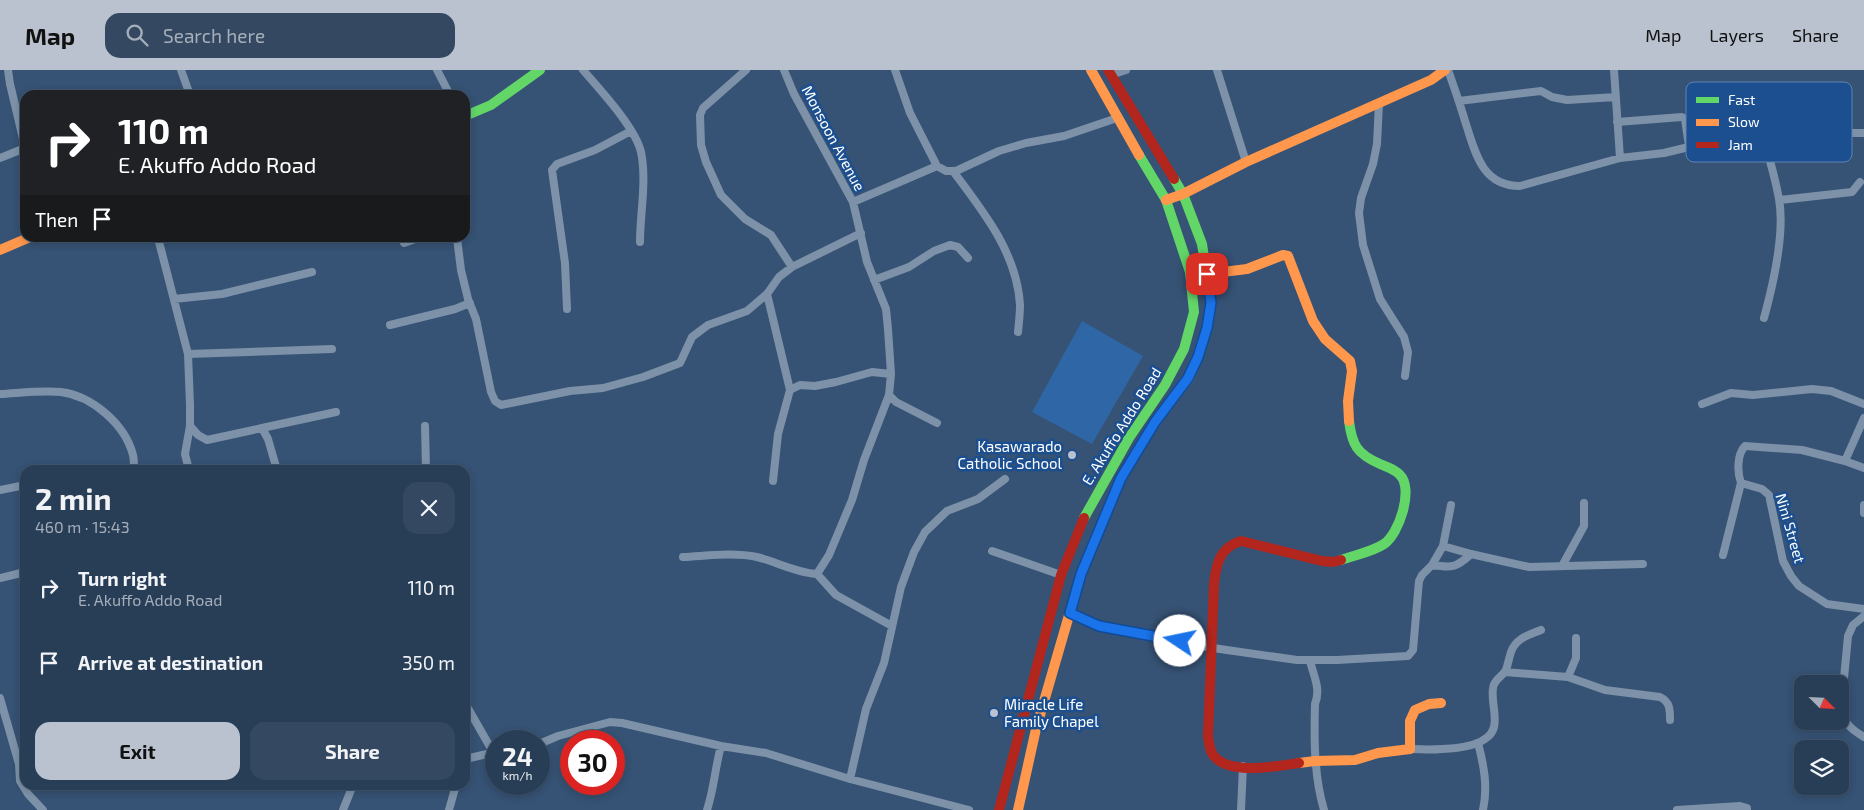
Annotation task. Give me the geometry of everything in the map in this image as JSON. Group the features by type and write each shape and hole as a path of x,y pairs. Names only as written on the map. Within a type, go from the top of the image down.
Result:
{"main road":[{"path":"470,114 491,105 540,70"},
{"name":"E. Akuffo Addo Road","path":"999,810 1060,575 1087,510 1129,438 1165,385 1184,349 1194,312 1190,272 1166,200 1116,118 1092,70"},
{"path":"1166,200 1183,194 1246,162 1431,80 1447,70"},
{"name":"E. Akuffo Addo Road","path":"1018,810 1036,729 1081,574 1121,478 1155,422 1188,378 1198,357 1207,328 1211,303 1202,244 1183,194 1109,73"},
{"path":"0,250 20,241"},
{"path":"1207,274 1247,270 1283,255 1288,256 1304,303 1313,321 1325,339 1350,360 1352,365 1353,377 1348,401 1350,428 1354,444 1359,453 1394,470 1401,476 1405,481 1406,490 1398,526 1394,535 1388,542 1362,553 1330,562 1242,540 1229,545 1222,552 1213,582 1213,648 1208,736 1210,748 1214,756 1222,762 1238,768 1242,766 1273,767 1315,761 1355,760 1378,753 1410,749 1411,717 1413,711 1421,704 1441,703"}],"street":[{"path":"8,70 20,127"},
{"path":"181,70 188,90"},
{"path":"438,70 448,90"},
{"path":"583,70 631,131 640,151 643,169 640,242"},
{"path":"746,70 704,108 700,115 701,145 706,162 721,195 745,219 771,235 792,267"},
{"name":"Monsoon Avenue","path":"784,70 794,94 852,202 937,166"},
{"path":"896,70 910,114 937,166 946,171 953,171 999,151 1064,136 1116,118"},
{"path":"1109,73 1126,70"},
{"path":"1217,70 1246,162"},
{"path":"1447,70 1459,101 1476,157 1490,176 1500,183 1520,186 1620,158 1664,153 1686,147"},
{"path":"1614,70 1620,158"},
{"path":"1459,101 1541,91 1552,97 1566,100 1616,97"},
{"path":"1379,103 1377,144 1373,164 1361,198 1359,213 1363,245 1380,299 1404,337 1408,352 1405,376"},
{"path":"1617,122 1682,117 1685,119 1686,126"},
{"path":"567,309 565,263 552,170 557,164 595,150 631,131"},
{"path":"0,158 20,150"},
{"path":"1764,318 1771,292 1780,239 1780,200 1770,162"},
{"path":"953,171 999,236 1013,269 1020,305 1018,332"},
{"path":"1780,200 1852,192 1860,182"},
{"path":"817,574 829,555 852,500 864,460 889,395 890,374 886,308 868,262 852,202"},
{"path":"458,242 461,270 476,319 491,392 495,401 501,405 570,391 604,388 680,363 692,337 708,325 747,311 767,294 779,277 792,267 861,233"},
{"path":"159,242 188,354 190,426 186,454 188,465"},
{"path":"874,280 909,267 934,251 950,245 958,247 968,258"},
{"path":"174,299 222,294 312,272"},
{"path":"767,294 790,390 778,434 773,481"},
{"path":"390,325 455,309 470,303"},
{"path":"188,354 332,349"},
{"path":"790,390 800,384 815,386 872,372 890,374"},
{"path":"1702,404 1731,393 1754,395 1812,389 1831,391 1864,404"},
{"path":"0,394 61,392 82,398 102,410 123,433 133,455 134,465"},
{"path":"889,395 896,402 937,423"},
{"path":"190,426 198,436 207,440 336,412"},
{"path":"1845,461 1864,418"},
{"path":"425,426 425,465"},
{"path":"262,428 268,439 276,465"},
{"path":"1723,554 1741,483 1738,472 1741,452 1745,446 1802,450 1862,465"},
{"path":"850,779 866,709 884,663 901,587 914,552 925,532 947,511 978,499 1005,479"},
{"name":"Nini Street","path":"1741,483 1762,490 1770,495 1783,561 1791,576 1800,586 1828,604 1864,609"},
{"path":"0,490 20,486"},
{"path":"1562,566 1584,526 1584,503"},
{"path":"1864,504 1864,514"},
{"path":"1070,613 1099,626 1213,648 1310,661 1408,656 1413,650 1419,581 1432,565 1443,546 1451,505"},
{"path":"1443,546 1529,567 1643,564"},
{"path":"992,551 1060,575"},
{"path":"1432,565 1457,566 1471,554"},
{"path":"683,557 715,555 754,557 777,562 805,573 817,574 836,595 892,626"},
{"path":"0,578 20,573"},
{"path":"1864,616 1853,625 1848,636 1842,710 1848,726 1864,737"},
{"path":"1410,749 1438,750 1478,743 1492,733 1495,726 1492,689 1496,680 1505,672 1515,644 1522,638 1541,630"},
{"path":"1568,677 1576,658 1576,638"},
{"path":"1310,661 1318,688 1315,704 1315,761 1319,792 1324,810"},
{"path":"1505,672 1568,677 1605,690 1660,697 1667,702 1670,708 1670,720"},
{"path":"0,698 19,764 20,781"},
{"path":"470,711 485,736"},
{"path":"550,739 610,722 721,746 766,753 850,779 969,810"},
{"path":"1478,743 1484,768 1486,797 1483,810"},
{"path":"707,810 713,792 721,746"},
{"path":"470,758 485,754"},
{"path":"1241,810 1242,766"},
{"path":"26,790 43,810"},
{"path":"343,810 351,790"},
{"path":"449,810 455,790"},
{"path":"1677,810 1740,806 1747,808 1747,810"}],"shaded area":[{"path":"1082,321 1143,356 1092,444 1032,412"}],"traffic: fast":[{"path":"470,114 491,105 540,70"},
{"path":"1084,518 1129,438 1165,385 1184,349 1194,312 1190,272 1166,200 1139,155"},
{"path":"1157,419 1189,378 1207,328 1211,303 1202,244 1183,194 1174,179"},
{"path":"1341,560 1379,547 1390,539 1403,511 1406,490 1400,475 1372,460 1357,448 1349,421"}],"traffic: slow":[{"path":"1091,70 1139,155"},
{"path":"1166,200 1183,194 1246,162 1431,80 1445,70"},
{"path":"0,250 20,241"},
{"path":"1207,274 1247,269 1283,255 1288,256 1313,321 1325,339 1350,361 1352,371 1348,401 1349,421"},
{"path":"1018,810 1036,729 1081,574 1121,478 1157,419"},
{"path":"1299,763 1355,760 1378,753 1410,749 1410,721 1415,710 1429,704 1441,703"}],"traffic: jam":[{"path":"1108,70 1174,179"},
{"path":"999,810 1061,575 1084,518"},
{"path":"1299,763 1241,768 1230,766 1220,761 1212,753 1208,736 1216,570 1220,557 1228,547 1241,541 1322,561 1333,562 1341,560"}],"place":[{"name":"Kasawarado Catholic School","path":"1072,455"},
{"name":"Miracle Life Family Chapel","path":"994,713"}],"route":[{"path":"1180,641 1099,626 1070,613 1081,574 1121,478 1155,422 1188,378 1198,357 1207,328 1211,303 1207,274"}]}
